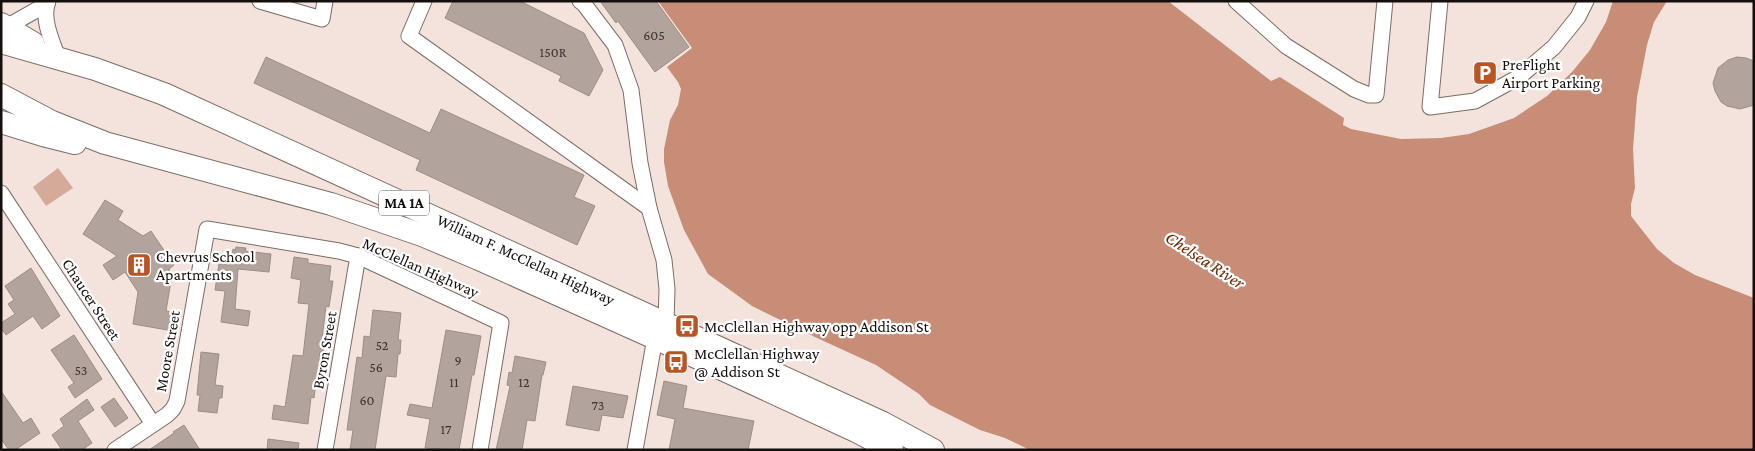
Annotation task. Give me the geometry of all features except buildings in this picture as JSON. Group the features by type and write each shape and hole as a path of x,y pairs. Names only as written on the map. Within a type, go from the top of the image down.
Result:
{"highway":[{"name":"William F. McClellan Highway","path":"3,31 58,58 118,76 164,94 660,331 892,450"},
{"name":"William F. McClellan Highway","path":"1,94 62,126 105,143 319,200 399,226 883,423 933,450"},
{"path":"1,122 72,143 138,153"}],"street":[{"path":"260,1 322,19 325,1"},
{"path":"424,1 409,36 649,208"},
{"path":"580,1 615,44 631,90 640,163 649,208 664,260 667,289 635,450"},
{"path":"1236,1 1286,46 1354,89 1369,95 1376,95 1385,1"},
{"path":"1440,1 1430,107 1475,101 1519,77 1554,46 1578,17 1586,1"},
{"path":"3,31 48,2"},
{"path":"48,2 46,18 58,58"},
{"name":"Chaucer Street","path":"1,193 153,424"},
{"name":"Moore Street","path":"114,450 167,415 177,401 207,229"},
{"name":"McClellan Highway","path":"207,229 339,251 358,256 501,323 480,450"},
{"name":"Byron Street","path":"325,450 358,256"}],"shaded area":[{"path":"58,168 73,188 46,206 33,187"}],"water":[{"name":"Chelsea River","path":"658,1 1168,1 1271,81 1280,77 1344,118 1343,125 1351,129 1401,139 1441,138 1469,134 1514,118 1547,96 1572,72 1590,50 1606,22 1613,1 1667,1 1654,22 1647,45 1637,97 1633,149 1635,188 1631,204 1631,216 1657,249 1674,263 1695,275 1754,298 1754,450 1030,450 1005,438 980,430 930,405 919,394 876,365 752,306 708,274 684,230 668,186 664,162 664,149 670,120 678,105 681,89 667,67 692,48"}],"place":[{"name":"PreFlight Airport Parking","path":"1485,73"},
{"name":"Chevrus School Apartments","path":"139,265"},
{"name":"McClellan Highway opp Addison St","path":"687,326"},
{"name":"McClellan Highway @ Addison St","path":"676,362"}]}
